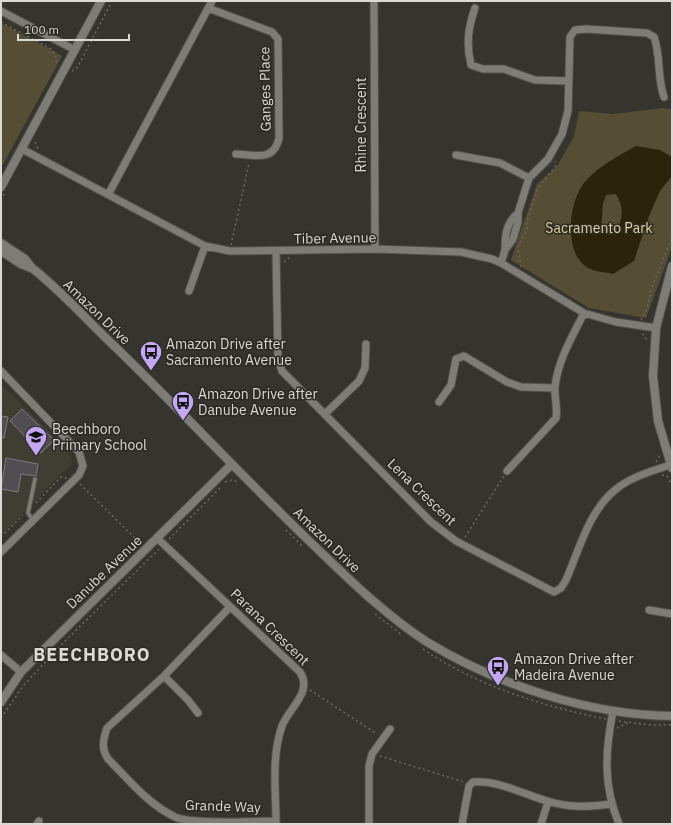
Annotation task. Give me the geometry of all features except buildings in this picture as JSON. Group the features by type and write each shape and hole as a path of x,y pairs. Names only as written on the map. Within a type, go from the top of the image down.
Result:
{"street":[{"path":"4,187 22,148 101,1"},
{"path":"109,193 212,1"},
{"name":"Rhine Crescent","path":"374,1 375,249"},
{"name":"Ganges Place","path":"208,8 272,32 278,40 279,138 277,148 269,154 236,154"},
{"path":"475,8 468,27 468,52 471,64 483,69 504,69 535,80 568,81"},
{"path":"1,11 75,50"},
{"path":"501,263 505,250 505,235 511,219 518,213 529,178 548,159 562,134 568,111 570,36 575,30 586,29 647,33 654,36 657,45 660,87 664,97"},
{"name":"Tiber Avenue","path":"22,148 109,193 185,237 205,246 230,251 276,252 375,249 461,252 492,259 501,263 584,313 616,322 656,328"},
{"path":"456,155 500,163 529,178"},
{"name":"Amazon Drive","path":"1,243 25,259 32,268 137,368 231,465 369,598 427,642 497,677 551,697 612,715 672,716"},
{"path":"189,291 205,246"},
{"name":"Amazon Drive","path":"1,251 21,264 32,268"},
{"name":"Lena Crescent","path":"276,252 278,359 282,371 431,522 461,544 554,592 561,588 566,580 596,510 615,489 638,476 671,466"},
{"path":"671,466 658,421 653,376 656,328 672,266"},
{"path":"507,471 556,418 558,408 555,388 561,360 584,313"},
{"path":"325,414 359,381 365,368 366,344"},
{"path":"439,402 451,385 456,359 464,356 507,382 521,387 555,388"},
{"path":"1,371 79,452 83,466 75,479 1,552"},
{"name":"Danube Avenue","path":"1,702 21,672 147,549 161,542 231,465"},
{"name":"Parana Crescent","path":"161,542 300,672 304,678 305,687 282,725 275,752 276,823"},
{"name":"Grande Way","path":"230,607 164,676 107,728 103,739 103,751 108,759 151,802 176,817 202,821 276,823"},
{"path":"649,610 672,614"},
{"path":"1,655 21,672"},
{"path":"164,676 188,700 198,713"},
{"path":"612,715 606,767 611,804 619,824"},
{"path":"369,824 369,766 372,754 390,729"},
{"path":"462,824 464,804 473,782 486,781 548,802 584,808 611,804"},
{"path":"541,824 548,802"}],"lane":[{"path":"33,520 28,513 35,479"}],"path":[{"path":"1,22 51,49 55,54 56,65 70,72 77,68 112,1"},
{"path":"34,139 35,146 40,151 37,156"},
{"path":"230,251 250,155"},
{"path":"519,274 522,264 518,246 527,230 527,220 531,205 538,188 555,167 558,156"},
{"path":"1,200 4,187"},
{"path":"647,343 645,336 639,332 640,326 647,309 652,287 672,237"},
{"path":"276,265 282,265 285,260 293,256"},
{"path":"658,450 659,457 655,463 657,469 659,473 667,476 672,486"},
{"path":"461,544 507,471"},
{"path":"75,479 147,549"},
{"path":"1,718 24,685 161,542 226,482 232,480 241,483"},
{"path":"283,527 305,548"},
{"path":"375,614 404,636"},
{"path":"421,648 467,674 533,702 612,715 630,722 672,725"},
{"path":"305,687 384,738"},
{"path":"609,732 630,722"},
{"path":"372,754 471,784"}],"shaded area":[{"path":"636,146 660,150 672,157 672,176 660,191 649,216 634,261 613,274 588,268 581,262 575,253 572,243 571,220 576,198 580,189 591,175 605,164","holes":["616,194 619,200 622,216 615,231 610,235 601,231 603,203 606,195"]},
{"name":"Beechboro Primary School","path":"1,384 69,451 72,463 1,536"}],"green space":[{"path":"1,23 62,56 1,168"},
{"name":"Sacramento Park","path":"663,108 672,109 672,247 646,318 589,308 511,260 537,184 557,166 574,137 579,111 613,114"}],"place":[{"name":"Amazon Drive after Sacramento Avenue","path":"151,372"},
{"name":"Amazon Drive after Danube Avenue","path":"183,422"},
{"name":"Beechboro Primary School","path":"36,456"},
{"name":"Amazon Drive after Madeira Avenue","path":"498,686"}],"district":[{"name":"BEECHBORO","path":"92,655"}]}
